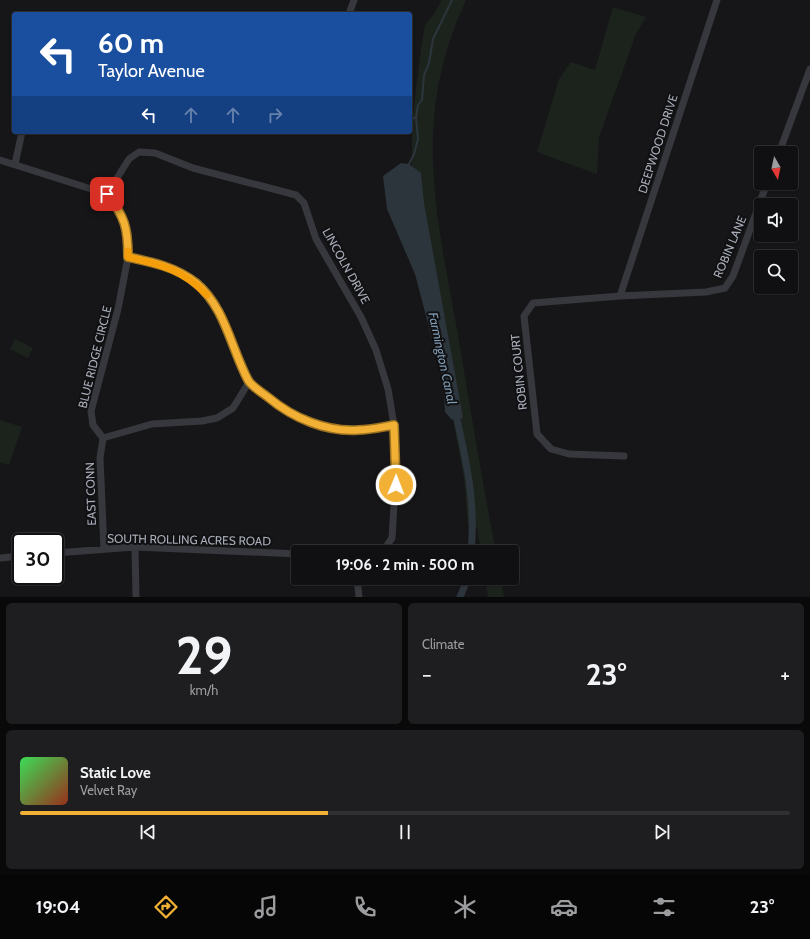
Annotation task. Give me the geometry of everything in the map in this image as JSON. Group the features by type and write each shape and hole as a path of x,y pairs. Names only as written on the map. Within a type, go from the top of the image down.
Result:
{"street":[{"path":"350,12 354,0"},
{"name":"DEEPWOOD DRIVE","path":"620,296 717,0"},
{"path":"782,146 810,69"},
{"path":"15,164 22,134"},
{"name":"LINCOLN DRIVE","path":"107,194 129,159 139,152 155,153 193,168 296,195 304,203 316,239 361,318 376,350 388,389 394,425 396,472 392,538 387,545"},
{"path":"0,160 107,194"},
{"name":"ROBIN LANE","path":"620,296 706,292 725,288 732,276 764,190"},
{"name":"BLUE RIDGE CIRCLE","path":"103,438 93,425 90,411 118,309 128,257 128,233 120,211 107,194"},
{"path":"128,257 166,266 195,282 211,298 223,319 249,382 281,408 306,421 332,429 358,430 394,425"},
{"name":"ROBIN COURT","path":"620,296 533,303 524,316 537,434 551,449 569,454 624,456"},
{"path":"103,438 152,424 202,421 217,418 233,408 249,382"},
{"name":"EAST CONN","path":"103,438 100,458 104,549"},
{"path":"135,547 136,597"},
{"name":"SOUTH ROLLING ACRES ROAD","path":"64,552 135,547 291,554"},
{"path":"0,558 12,557"},
{"path":"358,585 359,597"}],"shaded area":[{"path":"442,0 466,0 449,44 438,85 433,126 433,166 436,206 442,248 495,545 480,545 477,528 468,525 464,478 428,287 412,164 412,122 421,48 425,25 434,14"},
{"path":"613,7 646,17 636,34 599,137 597,174 537,152 559,79 571,62 595,70"},
{"path":"15,339 33,348 28,358 10,349"},
{"path":"0,420 22,427 9,465 0,462"},
{"path":"486,585 502,585 504,597 488,597"}],"water":[{"path":"401,163 409,164 421,173 424,203 463,418 452,420 445,412 443,381 415,274 387,209 383,176"}],"waterway":[{"path":"409,164 414,154 418,139 416,117 418,105 422,100 424,75 429,63 433,39 452,0"},
{"path":"412,119 416,117"},
{"name":"Farmington Canal","path":"455,410 469,480 472,515 471,545"},
{"name":"Farmington Canal","path":"460,597 465,585"}],"slow traffic":[{"path":"128,251 128,257 166,266 195,282 207,295"}],"route":[{"path":"107,194 120,211 128,233 128,257 166,266 195,282 211,298 223,319 249,382 281,408 306,421 332,429 358,430 394,425 396,485"}]}
